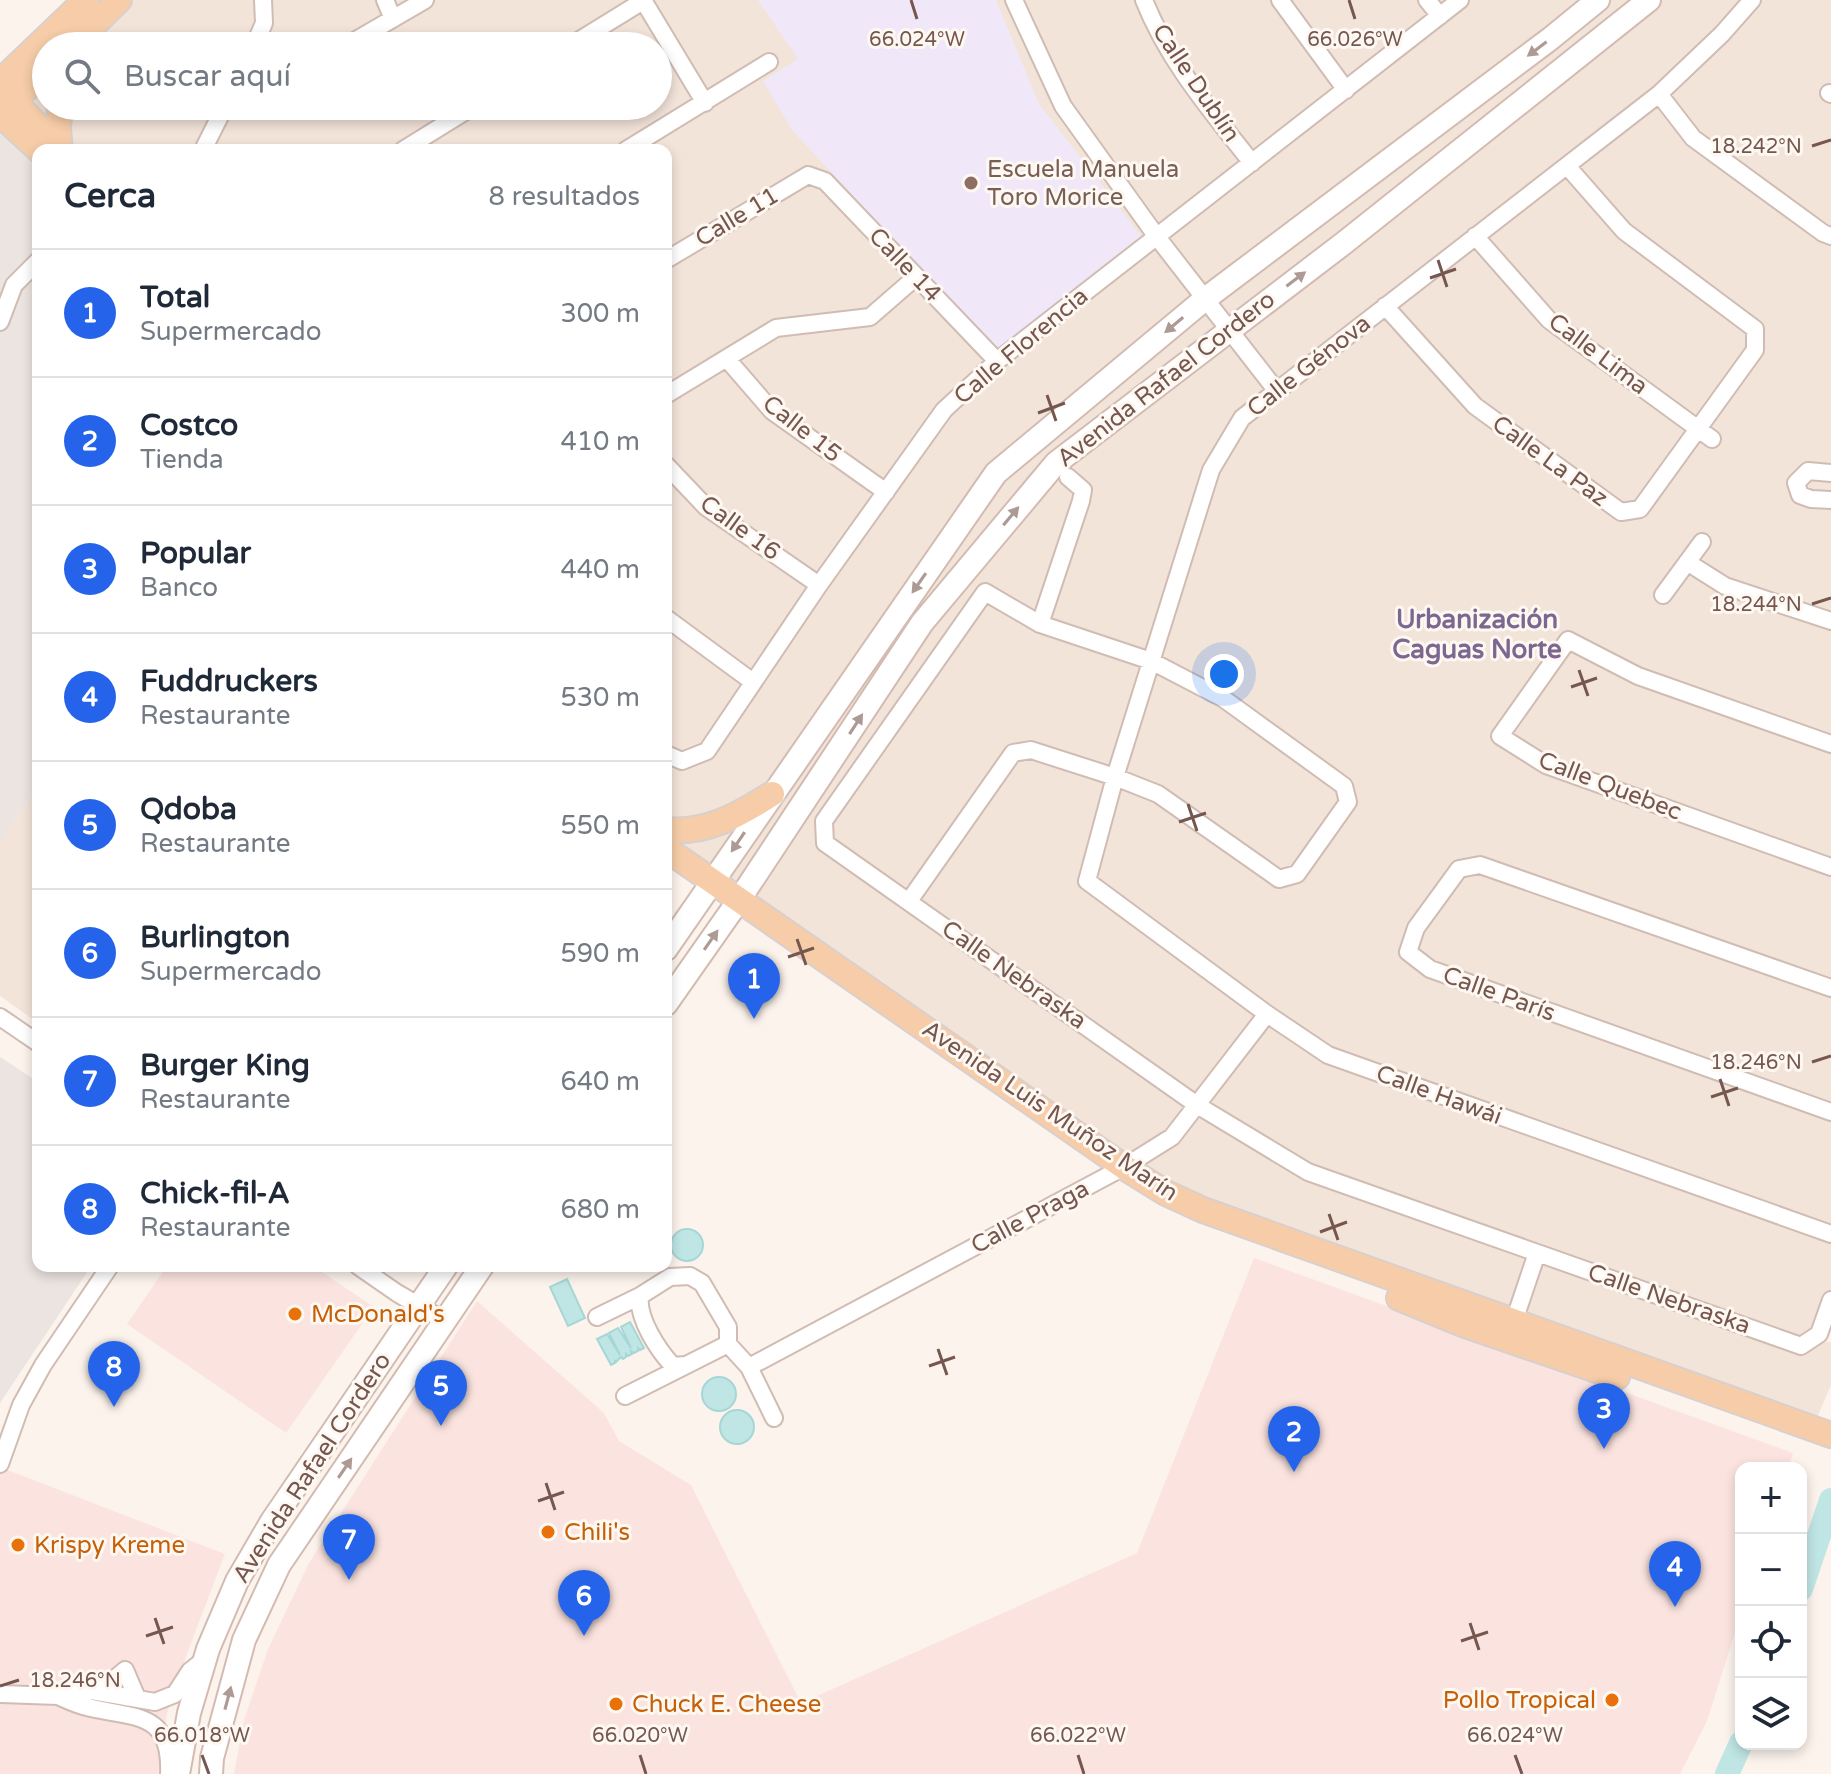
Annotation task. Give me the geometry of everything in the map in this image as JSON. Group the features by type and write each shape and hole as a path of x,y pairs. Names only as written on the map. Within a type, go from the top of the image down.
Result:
{"main road":[{"path":"53,32 86,0"},
{"path":"88,32 119,0"},
{"name":"Avenida Rafael Cordero","path":"672,940 996,473 1205,299 1598,0"},
{"name":"Avenida Rafael Cordero","path":"672,995 735,906 922,623 1056,463 1344,243 1649,0"},
{"path":"0,64 32,48"},
{"path":"3,96 32,55"},
{"path":"3,96 32,78"},
{"path":"3,96 34,144"},
{"path":"3,96 54,144"},
{"path":"59,120 59,144"},
{"path":"0,132 14,133 34,144"},
{"path":"672,830 692,831 722,822 743,813 772,794"},
{"name":"Avenida Luis Muñoz Marín","path":"672,854 708,887 1118,1170 1203,1210 1511,1331 1788,1428 1831,1449"},
{"name":"Avenida Luis Muñoz Marín","path":"672,870 708,887"},
{"name":"Avenida Rafael Cordero","path":"178,1774 189,1713 205,1659 237,1581 272,1521 442,1272"},
{"name":"Avenida Rafael Cordero","path":"211,1774 212,1758 244,1640 279,1565 478,1272"},
{"name":"Avenida Luis Muñoz Marín","path":"1788,1428 1831,1435"}],"street":[{"path":"260,32 264,23 263,0"},
{"path":"385,0 393,19"},
{"path":"370,32 425,0"},
{"path":"592,32 643,0 662,32"},
{"path":"1014,0 1063,106 1157,237 1276,390"},
{"name":"Calle Dublín","path":"1144,0 1194,89 1252,163"},
{"path":"1280,0 1346,90"},
{"path":"1427,0 1440,16"},
{"name":"Calle Florencia","path":"672,757 682,761 707,751 819,585 944,410 997,361 1460,0"},
{"name":"Calle Génova","path":"1087,881 1115,777 1211,470 1242,418 1659,94 1722,34 1752,0"},
{"path":"672,48 705,103"},
{"path":"636,144 769,62"},
{"path":"1659,94 1693,138 1831,236"},
{"path":"206,144 218,120"},
{"path":"413,144 451,120"},
{"name":"Calle La Paz","path":"1385,306 1475,406 1621,512 1640,509 1755,350 1755,329 1624,231 1567,166"},
{"name":"Calle 11","path":"672,256 808,175"},
{"name":"Calle 14","path":"808,175 825,181 997,361"},
{"name":"Calle Lima","path":"1475,236 1549,320 1712,439"},
{"path":"0,322 14,285 32,267"},
{"path":"672,391 776,328 870,317 916,277"},
{"name":"Calle 15","path":"727,359 772,411 886,492"},
{"name":"Calle 16","path":"672,471 706,507 819,585"},
{"path":"1831,473 1808,471 1796,483 1800,495 1831,500"},
{"path":"909,901 1013,753 1031,750 1158,794 1279,879 1297,874 1348,802 1344,786 1224,699 1151,661 1040,624 1081,501 1083,490 1068,477"},
{"path":"1663,595 1702,542"},
{"path":"1687,562 1725,586 1831,621"},
{"name":"Calle Nebraska","path":"1040,624 985,592 824,821 825,843 1197,1105 1308,1172 1801,1346 1819,1334 1831,1300"},
{"path":"672,622 753,682"},
{"name":"Calle Quebec","path":"1831,744 1638,676 1568,640 1500,736 1546,765 1831,867"},
{"name":"Calle París","path":"1831,988 1480,865 1459,869 1416,928 1408,952 1430,969 1831,1112"},
{"name":"Calle Hawái","path":"1087,881 1267,1014 1328,1055 1831,1234"},
{"name":"Calle Praga","path":"749,1367 1118,1170 1172,1137 1267,1014"},
{"path":"0,1017 32,1039"},
{"path":"1511,1331 1537,1253"},
{"path":"0,1464 21,1405 43,1365 106,1272"},
{"path":"367,1272 445,1321"},
{"path":"597,1317 640,1296 666,1272 690,1276 702,1283 728,1327 728,1344 749,1367 774,1418"},
{"path":"640,1296 638,1308 664,1356 673,1366 685,1365"},
{"path":"625,1396 728,1344"},
{"path":"92,1691 155,1702 175,1694 190,1671 205,1659"},
{"path":"0,1694 58,1696 92,1691 111,1682 125,1670 137,1698"},
{"path":"58,1696 82,1706 129,1714 149,1721 160,1730 169,1762 169,1774"}],"shaded area":[{"name":"Urbanización Caguas Norte","path":"105,0 1831,0 1831,1299 1817,1341 1831,1342 1831,1385 1810,1434 1176,1206 672,858 672,144 45,144 0,97 32,68 32,120 672,120 672,32 70,32"},
{"name":"Escuela Manuela Toro Morice","path":"758,0 996,0 1039,104 1141,236 997,350 792,130 763,81 798,59"},
{"path":"0,125 32,159 32,794 0,842"},
{"path":"32,794 32,1019 0,996 0,842"},
{"path":"0,1057 32,1078 32,1272 87,1272 0,1403"},
{"path":"1254,1258 1793,1453 1790,1462 1735,1462 1735,1633 1707,1721 1680,1774 234,1774 244,1720 268,1649 309,1563 477,1301 604,1413 619,1441 691,1485 801,1703 1137,1553"},
{"path":"163,1272 322,1272 374,1307 286,1433 127,1324"},
{"path":"0,1467 225,1554 167,1714 158,1774 0,1774"}],"water":[{"path":"681,1231 693,1231 701,1239 701,1251 693,1259 681,1259 673,1251 673,1239"},
{"path":"567,1279 585,1318 568,1326 550,1287"},
{"path":"630,1322 644,1348 638,1348 634,1353 631,1351 632,1354 626,1354 626,1357 615,1360 611,1365 597,1339 607,1334 620,1355 609,1333 618,1328 631,1348 621,1327"},
{"path":"719,1377 731,1382 736,1394 731,1406 719,1411 707,1406 702,1394 707,1382"},
{"path":"737,1410 749,1415 754,1427 749,1439 737,1444 725,1439 720,1427 725,1415"}],"waterway":[{"path":"1807,1571 1831,1500"},
{"path":"1727,1774 1738,1750"}],"place":[{"name":"Escuela Manuela Toro Morice","path":"971,183"},
{"name":"Total","path":"754,1019"},
{"name":"McDonald's","path":"295,1314"},
{"name":"Chick-fil-A","path":"114,1407"},
{"name":"Qdoba","path":"441,1426"},
{"name":"Popular","path":"1604,1449"},
{"name":"Costco","path":"1294,1472"},
{"name":"Chili's","path":"548,1532"},
{"name":"Krispy Kreme","path":"18,1545"},
{"name":"Burger King","path":"349,1580"},
{"name":"Fuddruckers","path":"1675,1607"},
{"name":"Burlington","path":"584,1636"},
{"name":"Pollo Tropical","path":"1612,1700"},
{"name":"Chuck E. Cheese","path":"616,1704"}],"district":[{"name":"Urbanización Caguas Norte","path":"1477,634"}]}
